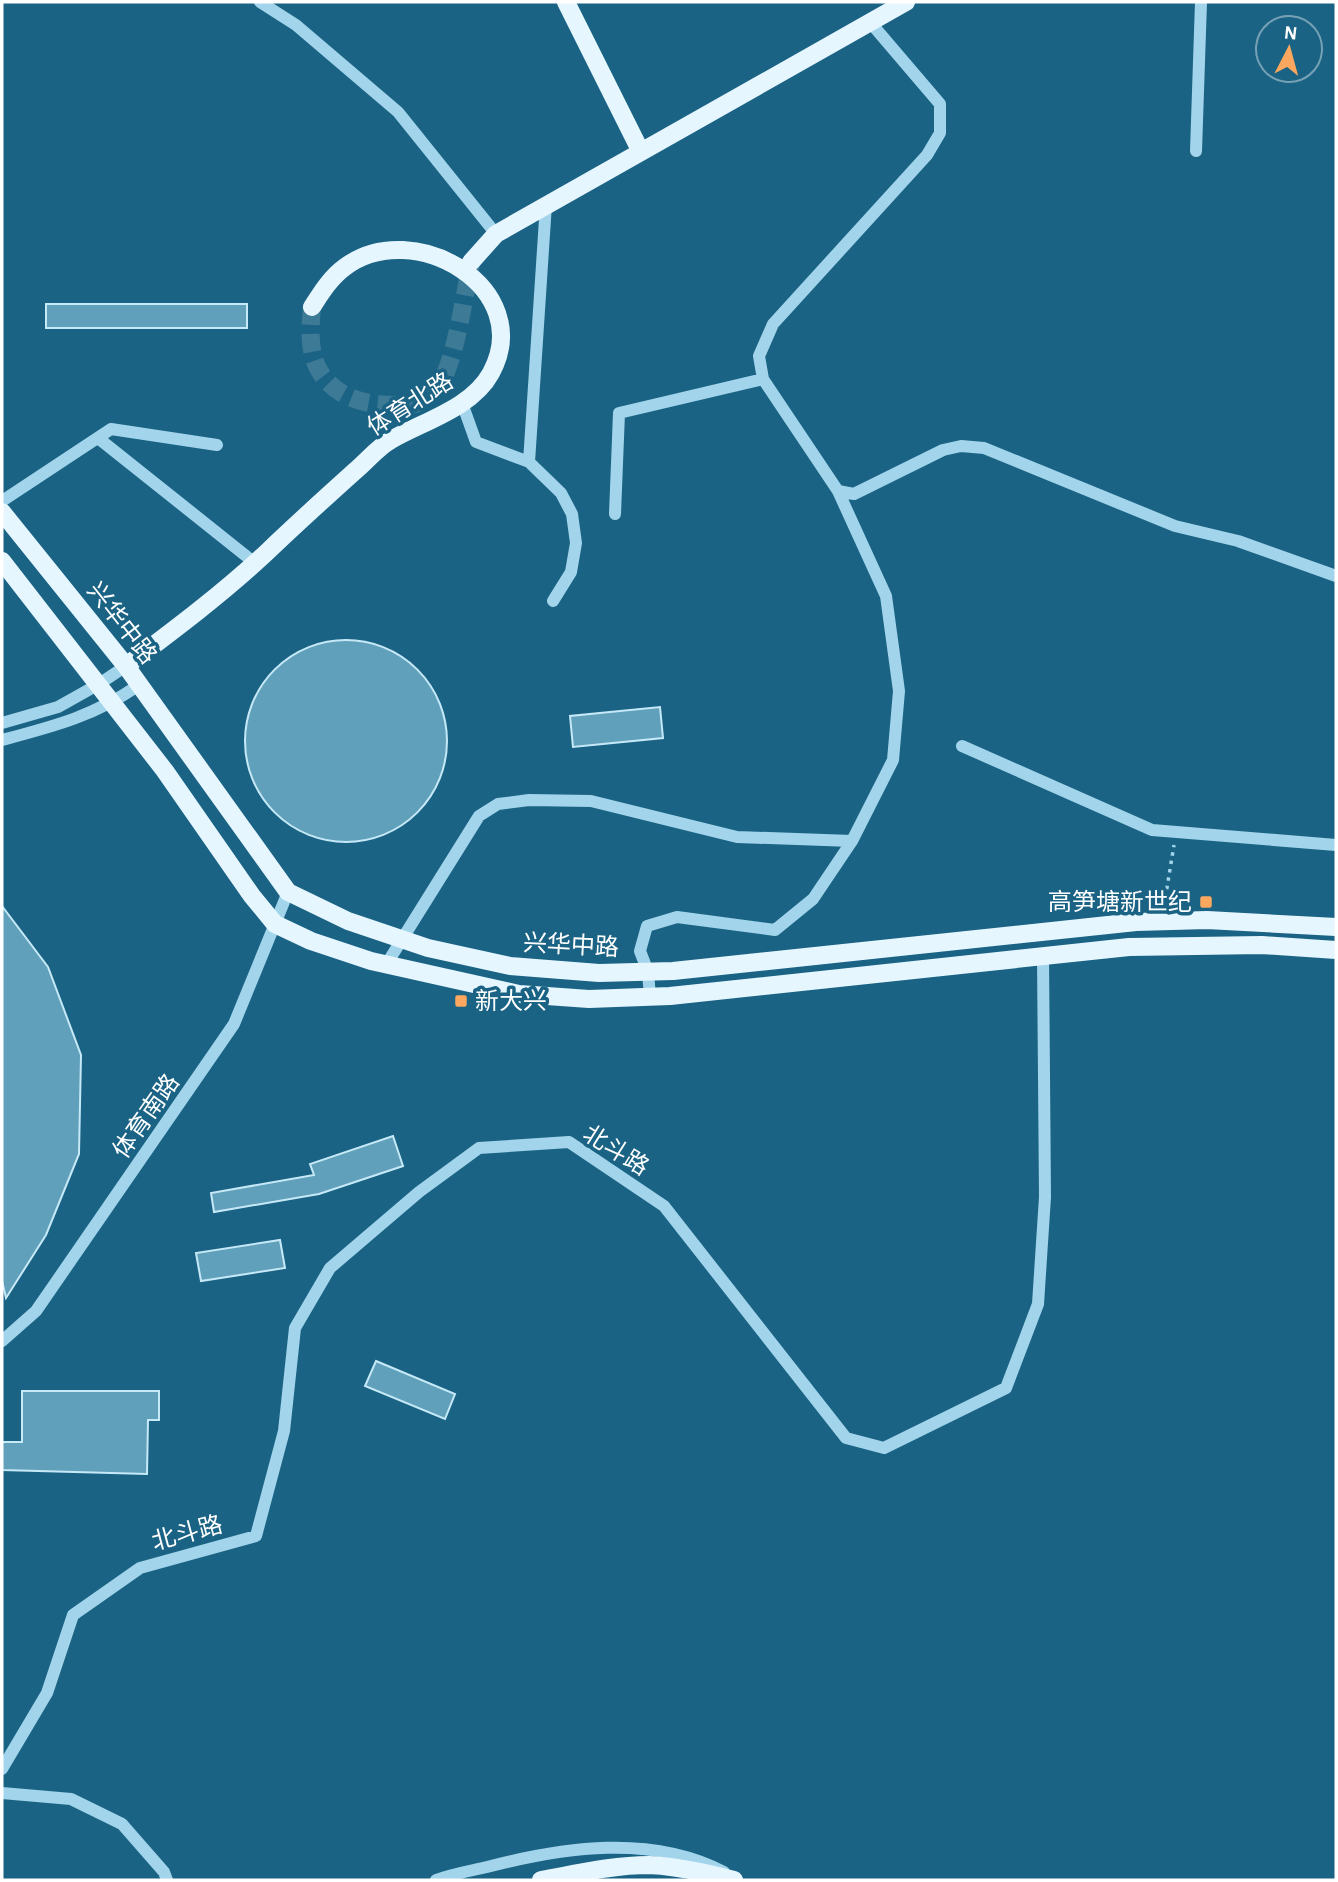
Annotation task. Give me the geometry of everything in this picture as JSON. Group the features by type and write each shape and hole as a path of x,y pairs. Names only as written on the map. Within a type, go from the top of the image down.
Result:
{"main road":[{"path":"566,2 640,150"},
{"path":"471,262 496,234 546,204 906,2"},
{"name":"体育北路","path":"126,666 225,591 388,441 462,403 480,388 492,372 500,340 495,304 483,288 441,257 416,250 391,250 366,256 346,266 336,275 312,307"},
{"name":"兴华中路","path":"2,512 126,666 288,892 348,921 428,948 510,966 599,973 648,972 1136,922 1207,920 1336,927"},
{"path":"2,561 165,771 252,896 275,924 312,941 386,964 519,994 589,999 650,997 1129,947 1262,945 1336,950"},
{"path":"541,1880 648,1865 700,1871 737,1880"}],"street":[{"path":"260,2 296,24 398,112 496,234"},
{"path":"1196,150 1201,2"},
{"path":"650,997 648,972 640,951 647,926 677,916 775,929 813,899 852,841 893,760 898,691 886,596 838,491 763,379 758,356 773,324 927,155 940,133 940,104 870,22"},
{"path":"529,462 546,204"},
{"path":"615,514 619,412 763,379"},
{"path":"462,403 476,442 529,462 561,494 572,514 576,542 571,572 553,601"},
{"path":"2,501 111,429 217,445"},
{"path":"98,438 255,563"},
{"path":"838,491 854,494 943,450 961,446 984,448 1175,526 1238,541 1336,576"},
{"path":"2,723 58,707 126,666"},
{"path":"2,740 68,723 113,703 139,685"},
{"path":"962,746 1152,830 1336,845"},
{"path":"386,964 480,816 498,804 529,800 591,801 737,837 852,841"},
{"name":"体育南路","path":"2,1341 36,1311 234,1024 288,892"},
{"name":"北斗路","path":"2,1769 47,1693 73,1615 140,1568 256,1536 284,1432 295,1328 330,1268 419,1192 479,1148 569,1142 664,1206 846,1437 884,1448 1006,1388 1038,1304 1045,1196 1043,956"},
{"path":"2,1793 71,1799 122,1824 164,1872 167,1880"},
{"path":"436,1880 538,1854 600,1848 648,1849 710,1865 737,1880"}],"path":[{"path":"1161,922 1176,832"}],"building":[{"path":"46,304 247,304 247,328 46,328"},
{"path":"346,640 385,648 402,657 417,670 430,685 439,702 447,741 439,780 430,797 417,812 402,825 385,834 346,842 307,834 290,825 275,812 262,797 253,780 245,741 253,702 262,685 275,670 290,657 307,648"},
{"path":"660,707 663,738 573,747 570,716"},
{"path":"2,906 48,967 81,1055 79,1154 46,1235 6,1298 2,1281"},
{"path":"393,1136 403,1166 319,1194 214,1212 211,1193 314,1175 310,1164"},
{"path":"280,1240 285,1268 201,1281 196,1253"},
{"path":"376,1361 455,1394 445,1419 365,1386"},
{"path":"22,1391 159,1391 159,1420 148,1420 147,1474 2,1470 2,1442 22,1442"}],"tunnel":[{"path":"312,307 314,360 329,383 345,395 364,402 384,405 415,404 432,393 445,373 455,344 471,264"}],"place":[{"name":"高笋塘新世纪","path":"1206,902"},
{"name":"新大兴","path":"461,1001"}]}
